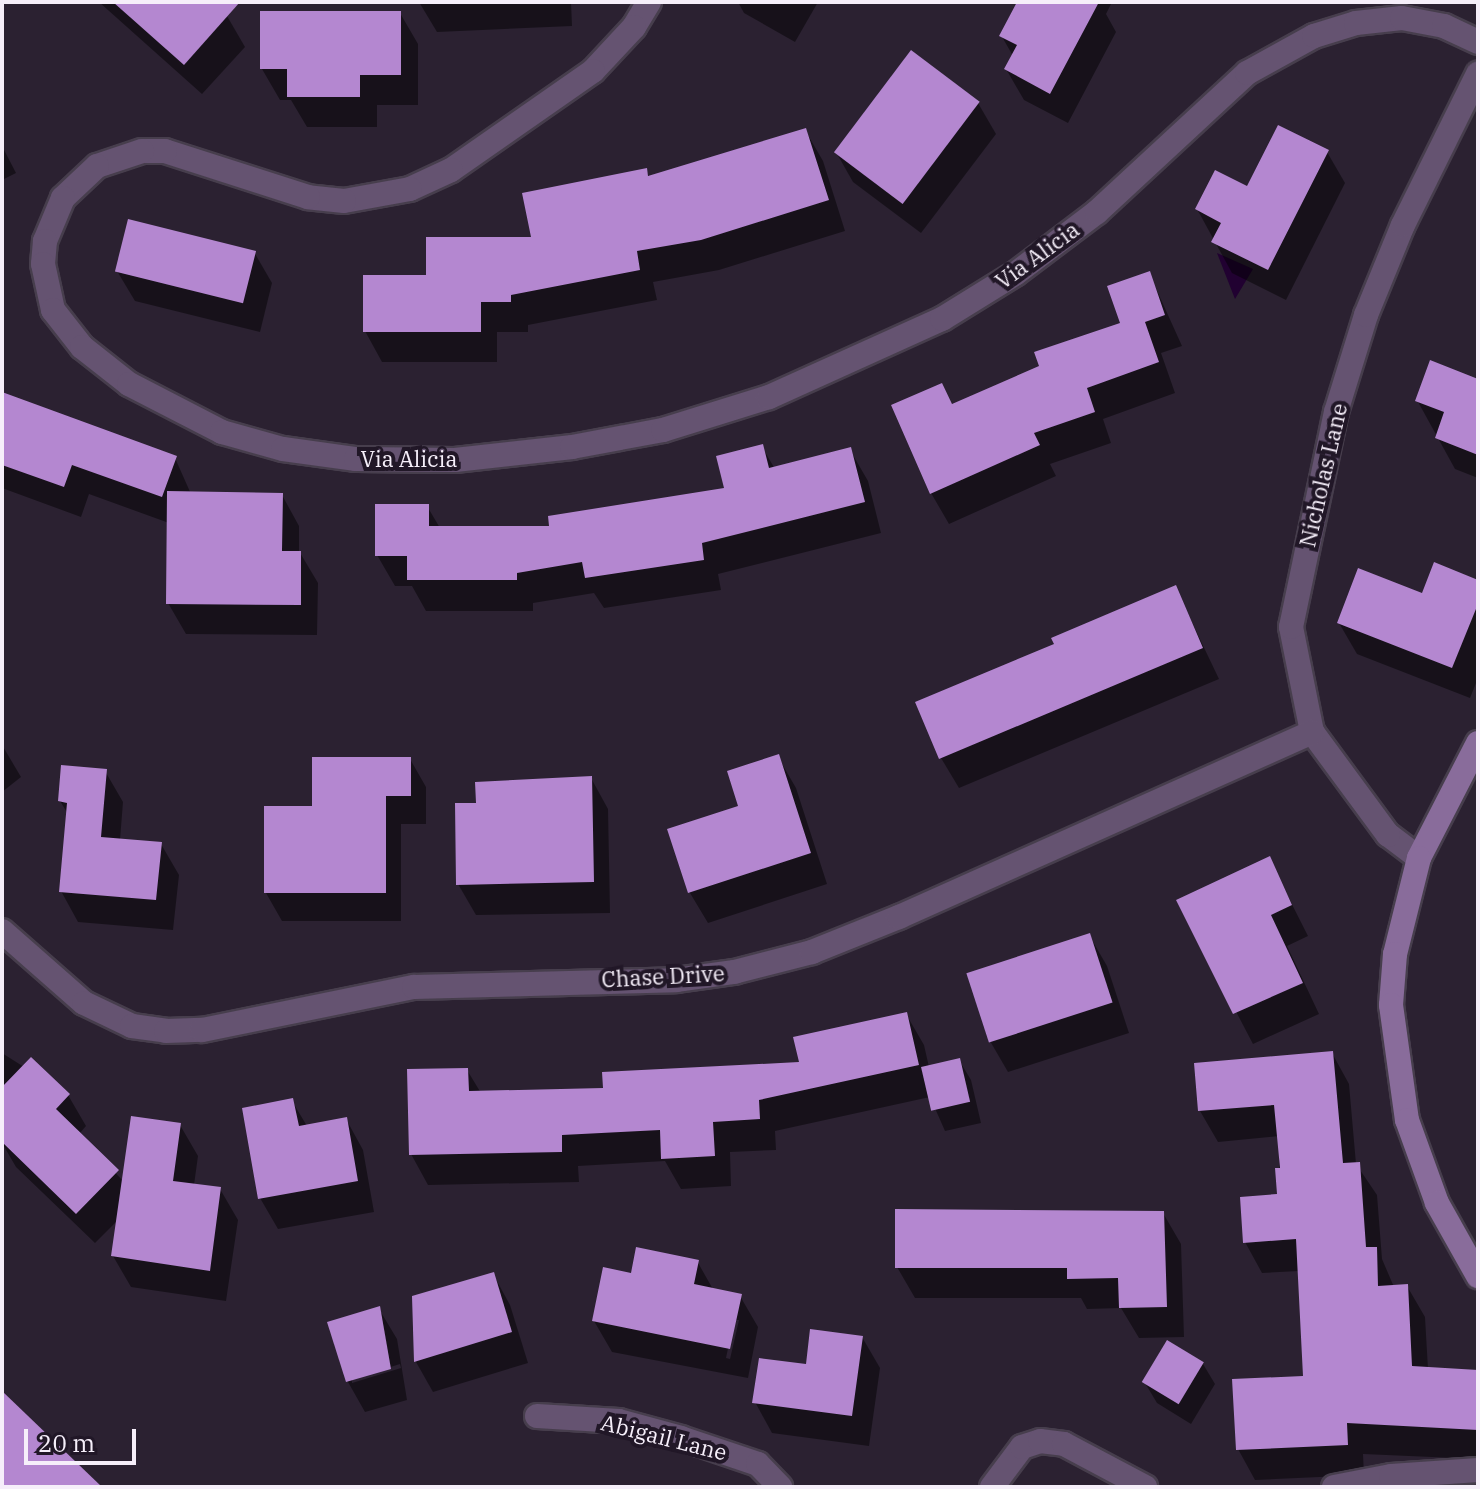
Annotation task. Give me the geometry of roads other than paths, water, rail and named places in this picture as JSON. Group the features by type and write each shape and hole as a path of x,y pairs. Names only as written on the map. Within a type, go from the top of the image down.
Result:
{"street":[{"name":"Via Alicia","path":"649,2 634,27 593,71 451,170 410,189 344,201 308,197 165,151 142,151 97,166 63,198 45,241 43,264 53,310 82,347 129,384 222,432 283,449 356,459 455,460 572,447 663,430 769,397 942,319 1015,274 1097,212 1247,73 1314,36 1356,23 1402,18 1444,26 1478,42"},
{"name":"Nicholas Lane","path":"1419,858 1388,835 1312,732 1291,627 1336,412 1366,315 1403,225 1478,74"},
{"name":"Chase Drive","path":"2,931 84,1003 132,1026 166,1031 202,1030 414,987 676,980 734,972 812,952 899,917 1312,732"},
{"path":"1478,743 1419,858 1395,954 1391,1005 1398,1083 1437,1203 1478,1276"},
{"name":"Abigail Lane","path":"537,1416 619,1421 681,1438 758,1464 780,1487"},
{"path":"992,1487 1022,1447 1040,1441 1064,1444 1145,1487"},
{"path":"1334,1487 1391,1476 1478,1470"}]}
